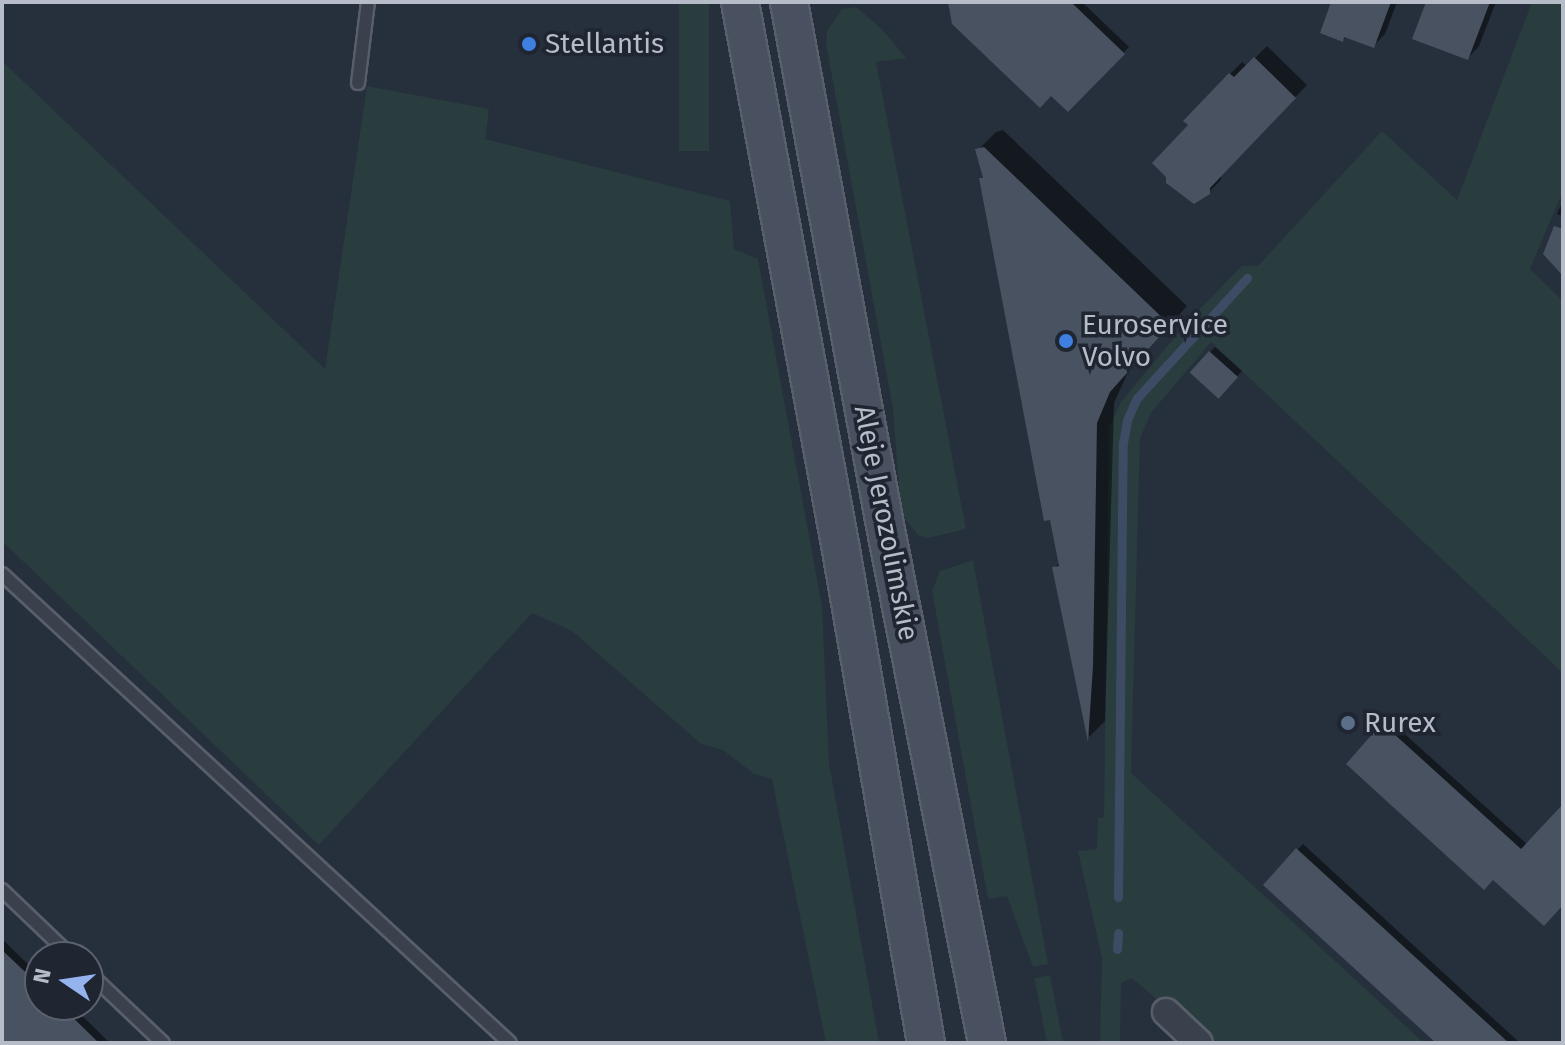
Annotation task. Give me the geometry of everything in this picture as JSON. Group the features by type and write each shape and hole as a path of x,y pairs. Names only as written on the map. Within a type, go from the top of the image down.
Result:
{"main road":[{"name":"Aleje Jerozolimskie","path":"740,2 843,560 926,1043"},
{"name":"Aleje Jerozolimskie","path":"789,2 885,525 987,1043"}],"street":[{"path":"1166,1012 1199,1043"}],"lane":[{"path":"358,83 368,2"},
{"path":"2,574 510,1043"},
{"path":"2,890 55,941"},
{"path":"104,987 163,1043"}],"shaded area":[{"path":"679,2 709,2 709,151 679,151"},
{"path":"1532,2 1563,2 1563,191 1530,269 1563,301 1563,673 1211,342 1151,413 1140,438 1131,773 1424,1043 1208,1043 1132,978 1121,983 1120,1043 1100,1043 1102,958 1078,851 1097,849 1098,818 1104,817 1109,427 1121,402 1188,321 1242,266 1258,266 1382,131 1457,200"},
{"path":"856,7 882,29 906,58 876,62 966,529 928,538 918,535 901,514 893,409 826,44 827,31 842,9"},
{"path":"2,61 325,369 367,86 489,109 485,139 730,201 734,249 758,259 822,606 829,763 879,1043 826,1043 772,779 754,774 723,750 701,744 572,631 532,613 319,845 2,541"},
{"path":"973,560 1048,964 1033,967 1007,896 988,899 932,591 940,571"},
{"path":"1050,975 1063,1043 1047,1043 1034,978"}],"building":[{"path":"948,2 1071,2 1125,54 1068,112 1051,96 1040,108 952,24"},
{"path":"1331,2 1391,2 1374,48 1344,37 1343,42 1320,33"},
{"path":"1426,2 1490,2 1468,60 1412,39"},
{"path":"1254,57 1296,98 1210,188 1210,194 1194,204 1166,183 1166,177 1152,163 1188,125 1183,121 1229,73 1234,77"},
{"path":"984,147 1170,325 1110,392 1097,423 1093,666 1088,742 1052,567 1059,566 1050,520 1044,521 979,178 983,178 975,149"},
{"path":"1554,226 1563,229 1563,276 1543,254"},
{"path":"1209,351 1238,377 1219,399 1190,373"},
{"path":"1382,723 1521,849 1563,804 1563,905 1544,926 1493,880 1484,890 1346,764"},
{"path":"1296,848 1509,1043 1436,1043 1263,885"},
{"path":"2,950 24,971 24,1021 76,1021 99,1043 2,1043"}],"waterway":[{"path":"1118,897 1123,443 1127,420 1137,398 1247,278"},
{"path":"1117,949 1118,933"}],"place":[{"name":"Stellantis","path":"529,44"},
{"name":"Euroservice Volvo","path":"1066,341"},
{"name":"Rurex","path":"1348,723"}]}
